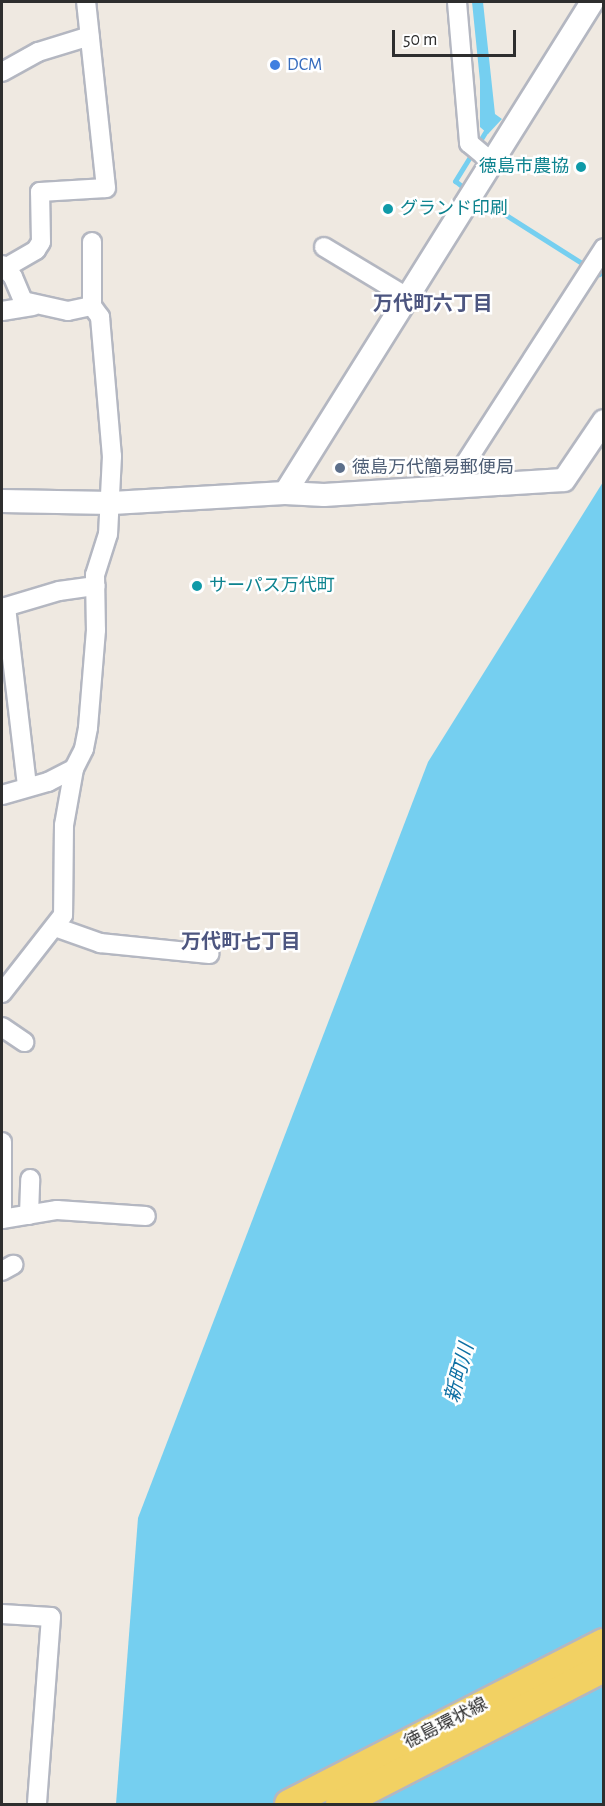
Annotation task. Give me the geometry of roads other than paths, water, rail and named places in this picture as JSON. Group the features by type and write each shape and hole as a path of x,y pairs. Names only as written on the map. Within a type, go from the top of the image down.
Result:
{"main road":[{"name":"徳島環状線","path":"289,1804 603,1643"},
{"name":"徳島環状線","path":"339,1804 603,1668"}],"street":[{"path":"86,2 106,188 40,192 41,242 36,250 3,267 23,301 33,306 68,311 92,306"},
{"path":"457,2 469,143 488,159"},
{"path":"285,493 471,195 488,159 595,8"},
{"path":"2,72 38,52 90,36"},
{"path":"2,993 63,915 64,825 74,769 84,748 88,728 95,575 108,534 112,503 112,434 105,336 100,317 92,306 92,242"},
{"path":"324,247 407,297"},
{"path":"450,487 594,262"},
{"path":"2,312 33,306"},
{"path":"2,501 112,503 285,493 324,495 564,480 603,421"},
{"path":"27,787 4,608 59,591 96,586"},
{"path":"2,795 74,769"},
{"path":"55,927 100,943 209,954"},
{"path":"2,1027 24,1042"},
{"path":"2,1142 2,1219 57,1210 146,1216"},
{"path":"29,1215 30,1179"},
{"path":"2,1614 51,1617 37,1804"}],"water":[{"path":"472,2 483,2 495,114 502,119 488,134 480,127 480,81"},
{"name":"新町川","path":"603,482 603,1804 116,1804 138,1518 428,762"}],"waterway":[{"path":"468,191 455,181 489,126"},
{"path":"476,196 599,274"}],"place":[{"name":"DCM","path":"275,65"},
{"name":"徳島市農協","path":"581,167"},
{"name":"グランド印刷","path":"388,209"},
{"name":"徳島万代簡易郵便局","path":"340,468"},
{"name":"サーパス万代町","path":"197,586"}],"district":[{"name":"万代町六丁目","path":"433,304"},
{"name":"万代町七丁目","path":"241,942"}]}
